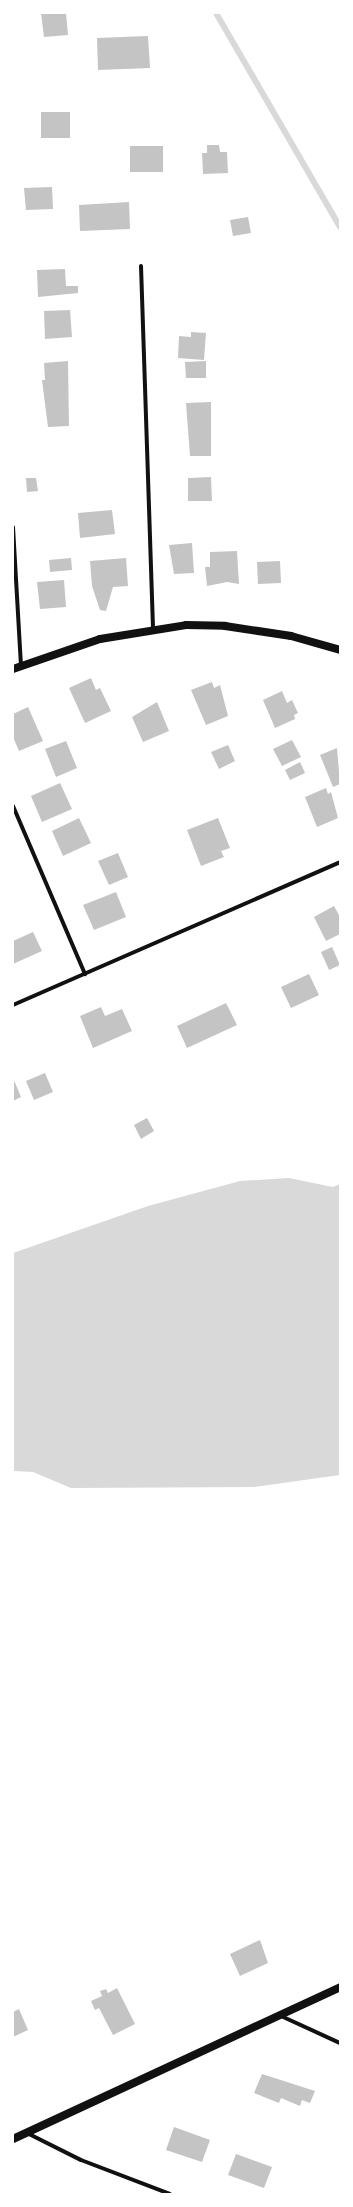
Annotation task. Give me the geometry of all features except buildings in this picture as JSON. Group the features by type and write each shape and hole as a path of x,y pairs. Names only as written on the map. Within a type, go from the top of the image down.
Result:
{"main road":[{"path":"13,669 100,639 153,629 226,626 291,636 340,650"},
{"path":"13,2139 340,1987"}],"street":[{"path":"142,266 153,629"},
{"path":"13,527 21,666"},
{"path":"13,806 85,974"},
{"path":"13,1005 340,862"},
{"path":"280,2016 340,2043"},
{"path":"26,2132 81,2160 170,2194"}],"shaded area":[{"path":"289,1178 333,1187 340,1184 340,1475 254,1487 71,1488 33,1472 13,1471 13,1253 148,1206 240,1181"}],"waterway":[{"path":"216,13 340,227"}]}
